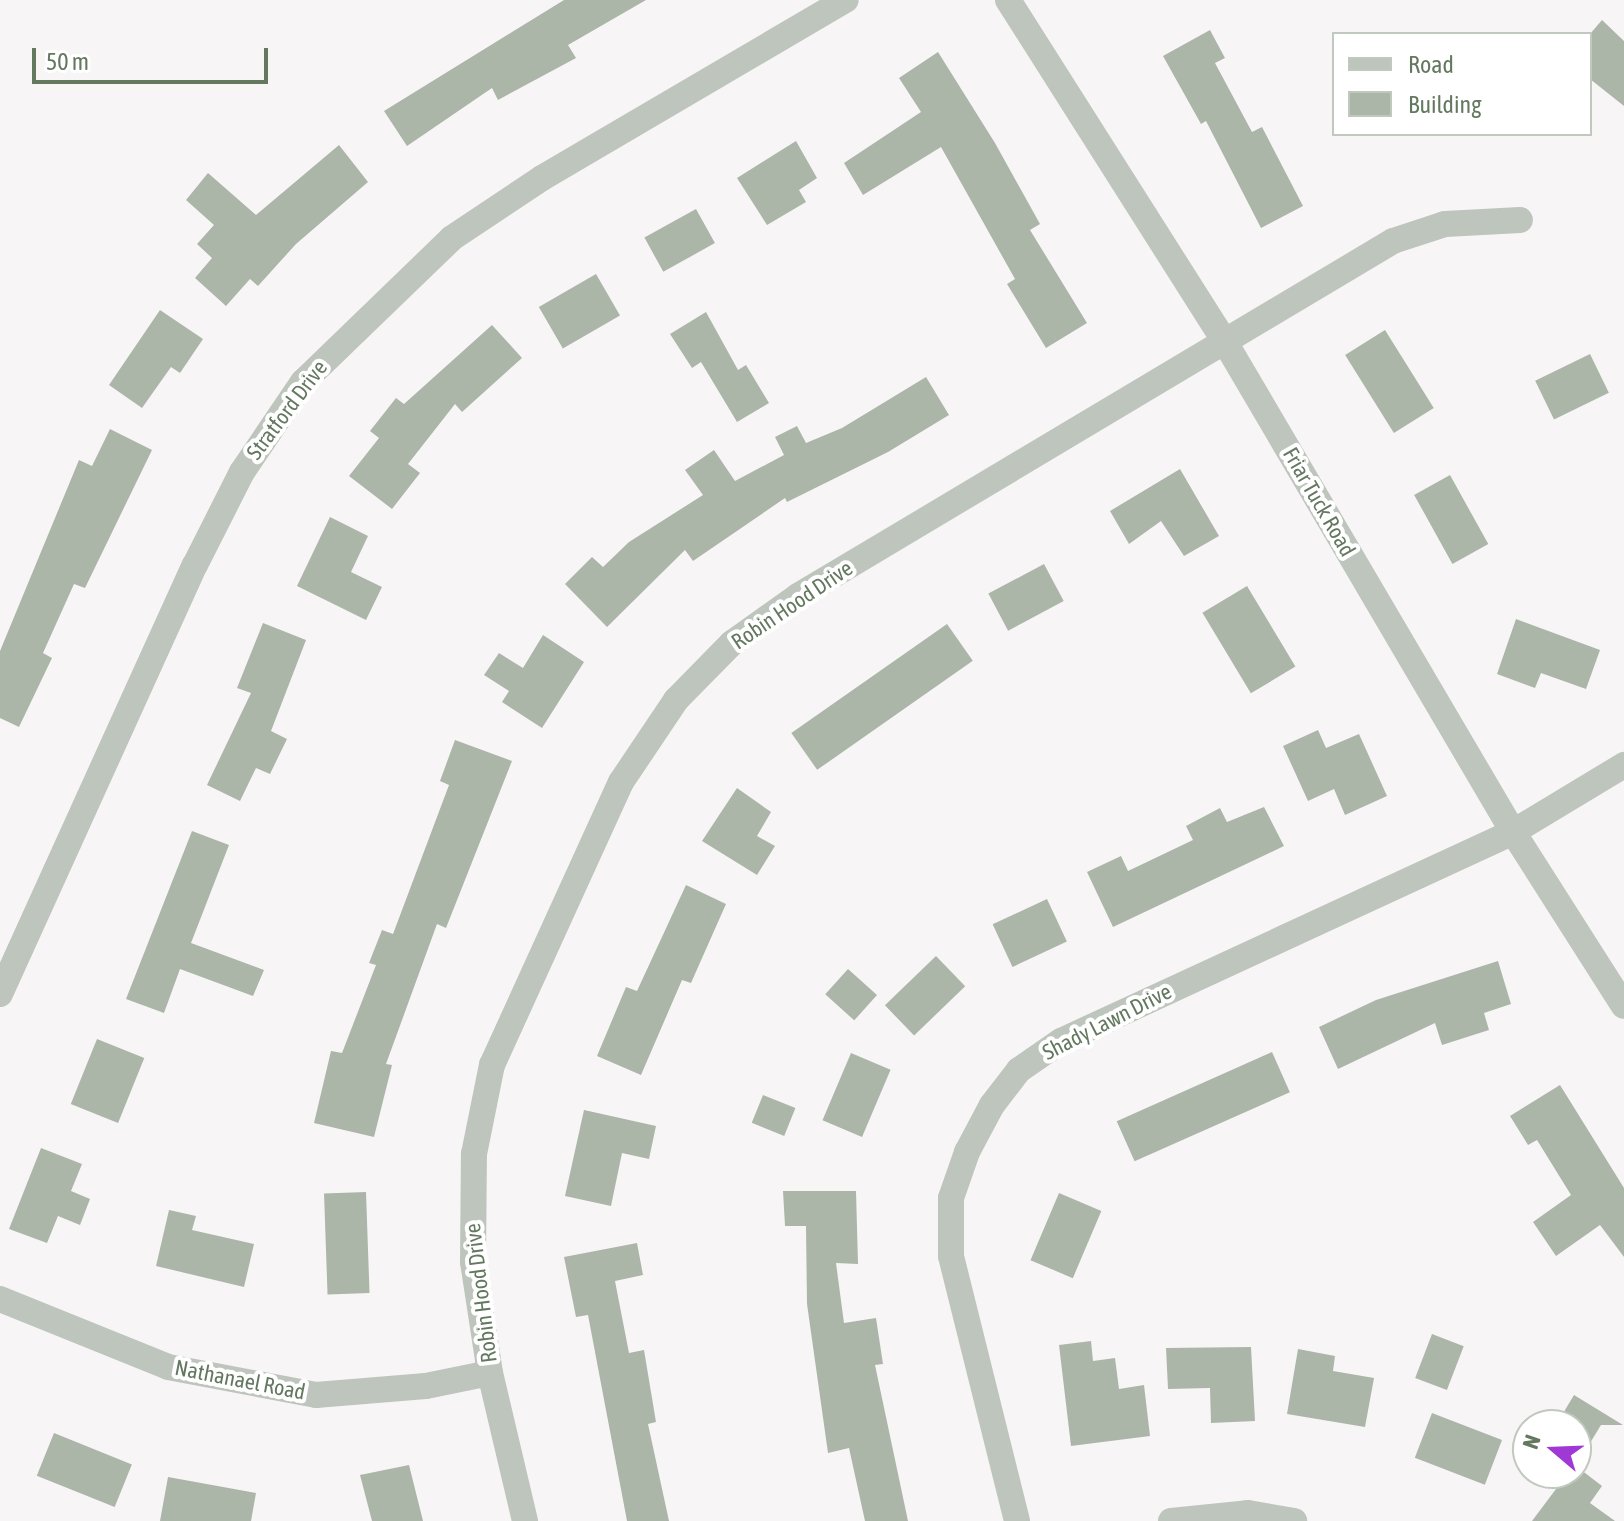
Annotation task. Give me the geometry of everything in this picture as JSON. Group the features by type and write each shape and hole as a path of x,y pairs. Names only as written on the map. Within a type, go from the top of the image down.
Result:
{"street":[{"name":"Stratford Drive","path":"0,994 195,565 242,472 303,382 452,238 542,178 846,0"},
{"name":"Friar Tuck Road","path":"1008,0 1225,342 1513,832 1624,1006"},
{"name":"Robin Hood Drive","path":"525,1521 490,1373 471,1212 474,1154 492,1065 621,782 676,700 732,643 798,596 1393,241 1445,224 1520,220"},
{"name":"Shady Lawn Drive","path":"1017,1521 951,1256 951,1198 992,1105 1019,1070 1061,1041 1513,832 1624,765"},
{"name":"Nathanael Road","path":"0,1299 168,1367 316,1395 426,1386 490,1373"},
{"path":"1171,1521 1248,1513 1294,1521"}],"building":[{"path":"564,0 646,0 568,45 576,58 498,100 492,88 407,146 384,111"},
{"path":"1602,20 1624,41 1624,106 1592,81 1592,32"},
{"path":"1210,30 1225,58 1215,63 1252,132 1262,127 1303,206 1261,228 1206,121 1201,124 1163,56"},
{"path":"938,52 995,143 1040,224 1030,230 1087,323 1046,348 1007,284 1015,279 941,147 863,195 844,163 921,112 899,78"},
{"path":"796,141 817,178 799,190 806,202 767,225 737,178"},
{"path":"339,145 368,182 296,244 258,286 250,279 226,306 195,278 212,258 197,244 214,225 186,200 208,173 256,215"},
{"path":"696,209 715,243 663,272 644,238"},
{"path":"596,274 620,316 563,349 539,307"},
{"path":"160,310 203,339 180,373 171,367 142,408 109,385"},
{"path":"706,312 738,370 746,365 769,403 737,422 701,362 692,368 670,334"},
{"path":"492,325 522,358 462,412 455,404 408,464 420,473 392,509 349,476 379,438 370,431 396,398 404,404"},
{"path":"1385,330 1434,408 1394,433 1345,355"},
{"path":"1590,354 1609,393 1554,419 1535,381"},
{"path":"926,377 949,415 888,452 787,502 785,498 693,561 685,550 607,627 565,584 592,557 603,567 629,542 703,495 685,470 714,450 735,481 784,455 775,437 797,426 806,443 842,428"},
{"path":"110,429 152,450 85,588 74,584 43,653 52,658 19,727 0,718 0,651 79,460 92,466"},
{"path":"1180,469 1219,536 1184,556 1161,521 1129,544 1110,511"},
{"path":"1450,475 1488,544 1452,564 1414,495"},
{"path":"330,517 368,536 351,572 382,587 366,620 297,586"},
{"path":"1044,564 1064,601 1008,631 988,594"},
{"path":"1247,586 1295,667 1251,693 1202,613"},
{"path":"1516,619 1600,650 1586,689 1541,673 1535,688 1497,674"},
{"path":"263,623 306,640 271,731 287,739 270,774 256,768 240,801 207,785 251,693 237,688"},
{"path":"947,624 973,661 817,770 791,733"},
{"path":"543,635 584,662 542,728 502,702 509,691 484,675 499,653 523,668"},
{"path":"1318,730 1326,748 1359,734 1387,796 1345,815 1334,789 1308,801 1283,746"},
{"path":"455,740 512,761 446,928 437,924 386,1064 392,1065 374,1137 314,1123 331,1051 342,1053 376,965 369,963 382,930 393,934 449,785 440,781"},
{"path":"737,788 771,812 757,836 775,846 757,875 702,841"},
{"path":"1264,807 1284,846 1113,927 1087,872 1121,856 1128,871 1193,840 1186,826 1220,808 1227,822"},
{"path":"192,831 229,845 191,943 264,970 253,996 180,969 164,1013 126,999"},
{"path":"686,885 726,904 691,983 682,980 641,1075 597,1056 626,987 637,991"},
{"path":"1047,899 1067,942 1012,967 993,924"},
{"path":"936,956 965,986 914,1036 885,1005"},
{"path":"1498,961 1511,1004 1484,1013 1489,1030 1442,1045 1435,1023 1338,1069 1319,1027 1376,1000"},
{"path":"848,969 877,995 854,1020 825,994"},
{"path":"97,1039 144,1058 118,1123 71,1104"},
{"path":"1272,1052 1290,1092 1135,1161 1117,1121"},
{"path":"851,1053 891,1070 862,1137 822,1120"},
{"path":"1560,1085 1624,1188 1624,1257 1600,1225 1556,1256 1533,1222 1571,1195 1537,1140 1528,1145 1510,1116"},
{"path":"763,1095 795,1108 784,1136 752,1123"},
{"path":"584,1110 656,1126 649,1159 622,1153 611,1206 565,1196"},
{"path":"41,1148 82,1164 71,1191 90,1199 80,1225 58,1216 47,1243 9,1229"},
{"path":"783,1191 856,1191 858,1264 836,1263 844,1323 876,1318 883,1364 875,1365 908,1521 865,1521 849,1448 828,1453 807,1304 806,1226 785,1226"},
{"path":"366,1192 370,1293 328,1294 324,1193"},
{"path":"1059,1193 1101,1211 1073,1278 1030,1260"},
{"path":"169,1210 196,1216 192,1230 254,1244 244,1287 156,1266"},
{"path":"637,1243 643,1275 615,1281 629,1353 644,1350 656,1422 648,1424 669,1521 627,1521 588,1315 576,1317 564,1257"},
{"path":"1432,1334 1464,1346 1447,1390 1415,1378"},
{"path":"1091,1341 1093,1361 1115,1358 1119,1389 1144,1385 1150,1436 1071,1446 1059,1345"},
{"path":"1251,1347 1255,1421 1211,1423 1210,1388 1168,1389 1166,1348"},
{"path":"1298,1349 1335,1356 1333,1371 1374,1378 1365,1427 1287,1414"},
{"path":"1574,1395 1623,1425 1601,1425 1592,1440 1592,1409 1566,1409"},
{"path":"1432,1413 1502,1440 1485,1485 1415,1458"},
{"path":"54,1433 132,1464 115,1507 37,1476"},
{"path":"409,1465 423,1521 372,1521 360,1475"},
{"path":"168,1477 256,1493 251,1521 160,1521"},
{"path":"1592,1478 1602,1486 1590,1503 1615,1521 1532,1521 1556,1489 1592,1489"}]}
